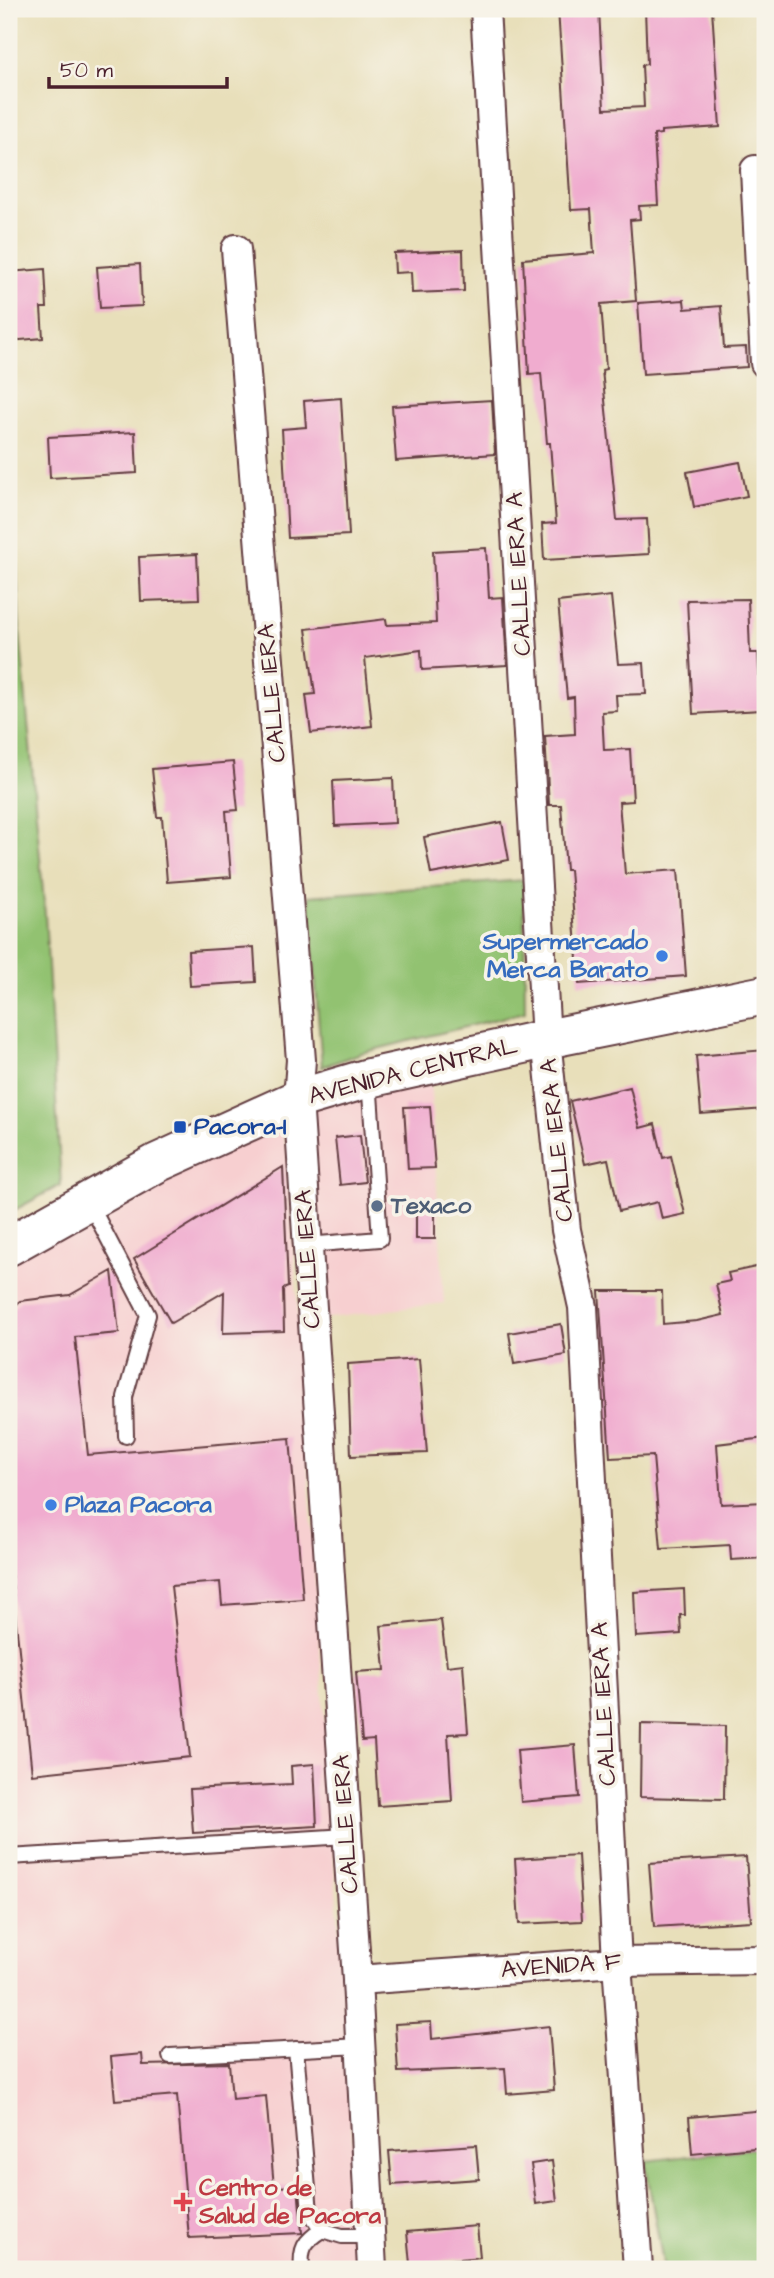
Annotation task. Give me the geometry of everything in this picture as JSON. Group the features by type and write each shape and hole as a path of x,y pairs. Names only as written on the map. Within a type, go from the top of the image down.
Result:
{"street":[{"name":"CALLE 1ERA A","path":"485,9 546,1038 566,1230 583,1307 617,1962 638,2269"},
{"path":"755,170 765,363"},
{"name":"CALLE 1ERA","path":"236,249 301,1060 298,1099 357,1980 372,2269"},
{"name":"AVENIDA CENTRAL","path":"9,1246 158,1163 298,1099 369,1078 546,1038 765,995"},
{"name":"AVENIDA F","path":"357,1980 617,1962 765,1960"}],"lane":[{"path":"307,1245 380,1239 369,1078"},
{"path":"89,1201 148,1315 125,1397 126,1436"},
{"path":"9,1857 347,1836"},
{"path":"170,2056 360,2046"},
{"path":"296,2049 310,2212 322,2230 342,2236 370,2236"},
{"path":"302,2269 300,2253 307,2239 322,2230"}],"shaded area":[{"name":"Texaco","path":"430,1073 444,1303 322,1319 311,1109"},
{"path":"274,1123 281,1128 287,1151 361,2269 9,2269 9,1260"}],"green space":[{"path":"9,442 20,632 45,914 61,1185 9,1213"},
{"path":"524,880 525,1012 361,1053 322,1067 309,896"},
{"path":"765,2147 765,2269 664,2269 645,2161"}],"building":[{"path":"558,9 599,9 604,109 644,107 642,65 647,64 645,9 712,9 720,127 661,131 661,134 654,135 658,205 639,206 640,219 630,220 636,301 601,304 606,369 602,370 617,520 647,519 649,554 544,560 542,524 556,523 541,373 529,374 523,259 594,253 591,209 571,210"},
{"path":"463,250 464,291 412,293 411,272 395,273 394,253"},
{"path":"140,264 142,306 100,308 97,267"},
{"path":"45,269 47,308 41,308 43,338 9,341 9,272"},
{"path":"684,300 685,309 721,306 724,348 746,347 747,367 643,374 638,303"},
{"path":"341,398 349,535 288,538 282,429 306,427 304,401"},
{"path":"492,400 495,454 396,461 392,406"},
{"path":"135,432 137,473 50,478 48,437"},
{"path":"740,462 747,496 694,507 687,472"},
{"path":"486,548 489,598 503,597 507,665 422,670 421,650 365,658 372,726 311,733 306,695 315,694 306,629 386,619 387,625 436,623 433,551"},
{"path":"197,554 199,599 141,601 139,557"},
{"path":"611,596 618,664 644,663 646,694 616,695 617,711 602,712 604,750 630,749 633,801 619,802 625,874 678,870 686,976 579,984 570,870 566,870 561,805 549,805 545,736 575,734 574,697 567,698 558,602"},
{"path":"748,599 750,653 758,653 761,710 693,714 687,600"},
{"path":"233,762 238,810 226,811 231,877 167,882 162,817 157,817 152,769"},
{"path":"393,778 395,823 335,826 333,781"},
{"path":"502,822 509,860 431,874 424,837"},
{"path":"254,947 256,982 190,986 188,951"},
{"path":"765,1050 765,1109 701,1114 696,1056"},
{"path":"630,1087 640,1128 655,1124 663,1158 671,1156 685,1214 662,1219 658,1202 619,1211 608,1159 585,1164 570,1101"},
{"path":"430,1106 435,1168 408,1169 404,1107"},
{"path":"360,1135 365,1182 340,1185 335,1138"},
{"path":"283,1167 288,1287 283,1289 284,1331 223,1333 224,1292 171,1323 134,1259"},
{"path":"416,1210 435,1210 435,1239 416,1239"},
{"path":"765,1265 765,1438 717,1444 721,1504 765,1502 765,1558 731,1560 730,1545 661,1549 653,1456 610,1458 599,1291 662,1291 663,1324 697,1321 723,1315 716,1284 730,1281 728,1273"},
{"path":"112,1271 119,1333 75,1337 88,1455 290,1438 303,1599 222,1605 220,1582 171,1586 190,1757 32,1774 9,1555 9,1312 20,1301 70,1295"},
{"path":"561,1324 566,1355 514,1364 509,1333"},
{"path":"419,1359 427,1453 351,1456 348,1364"},
{"path":"684,1589 685,1615 680,1615 681,1634 636,1637 634,1592"},
{"path":"441,1620 447,1666 463,1664 468,1733 448,1734 452,1801 378,1806 374,1740 362,1741 356,1672 385,1670 381,1626"},
{"path":"641,1724 725,1726 724,1799 640,1797"},
{"path":"575,1745 579,1797 521,1802 517,1750"},
{"path":"314,1764 317,1826 193,1833 190,1789 292,1784 291,1766"},
{"path":"578,1855 582,1921 519,1924 515,1859"},
{"path":"746,1857 751,1921 654,1927 649,1863"},
{"path":"431,2022 432,2039 549,2026 554,2090 507,2094 505,2068 398,2072 395,2024"},
{"path":"142,2054 143,2065 229,2063 232,2099 266,2096 274,2187 298,2186 302,2233 189,2238 177,2095 115,2100 111,2057"},
{"path":"765,2110 765,2147 692,2154 689,2117"},
{"path":"476,2145 479,2179 392,2185 389,2151"},
{"path":"552,2161 557,2201 536,2204 531,2164"},
{"path":"477,2226 480,2257 410,2264 407,2232"}],"place":[{"name":"Supermercado Merca Barato","path":"662,956"},
{"name":"Pacora-I","path":"180,1127"},
{"name":"Texaco","path":"377,1206"},
{"name":"Plaza Pacora","path":"51,1505"},
{"name":"Centro de Salud de Pacora","path":"183,2202"}]}
